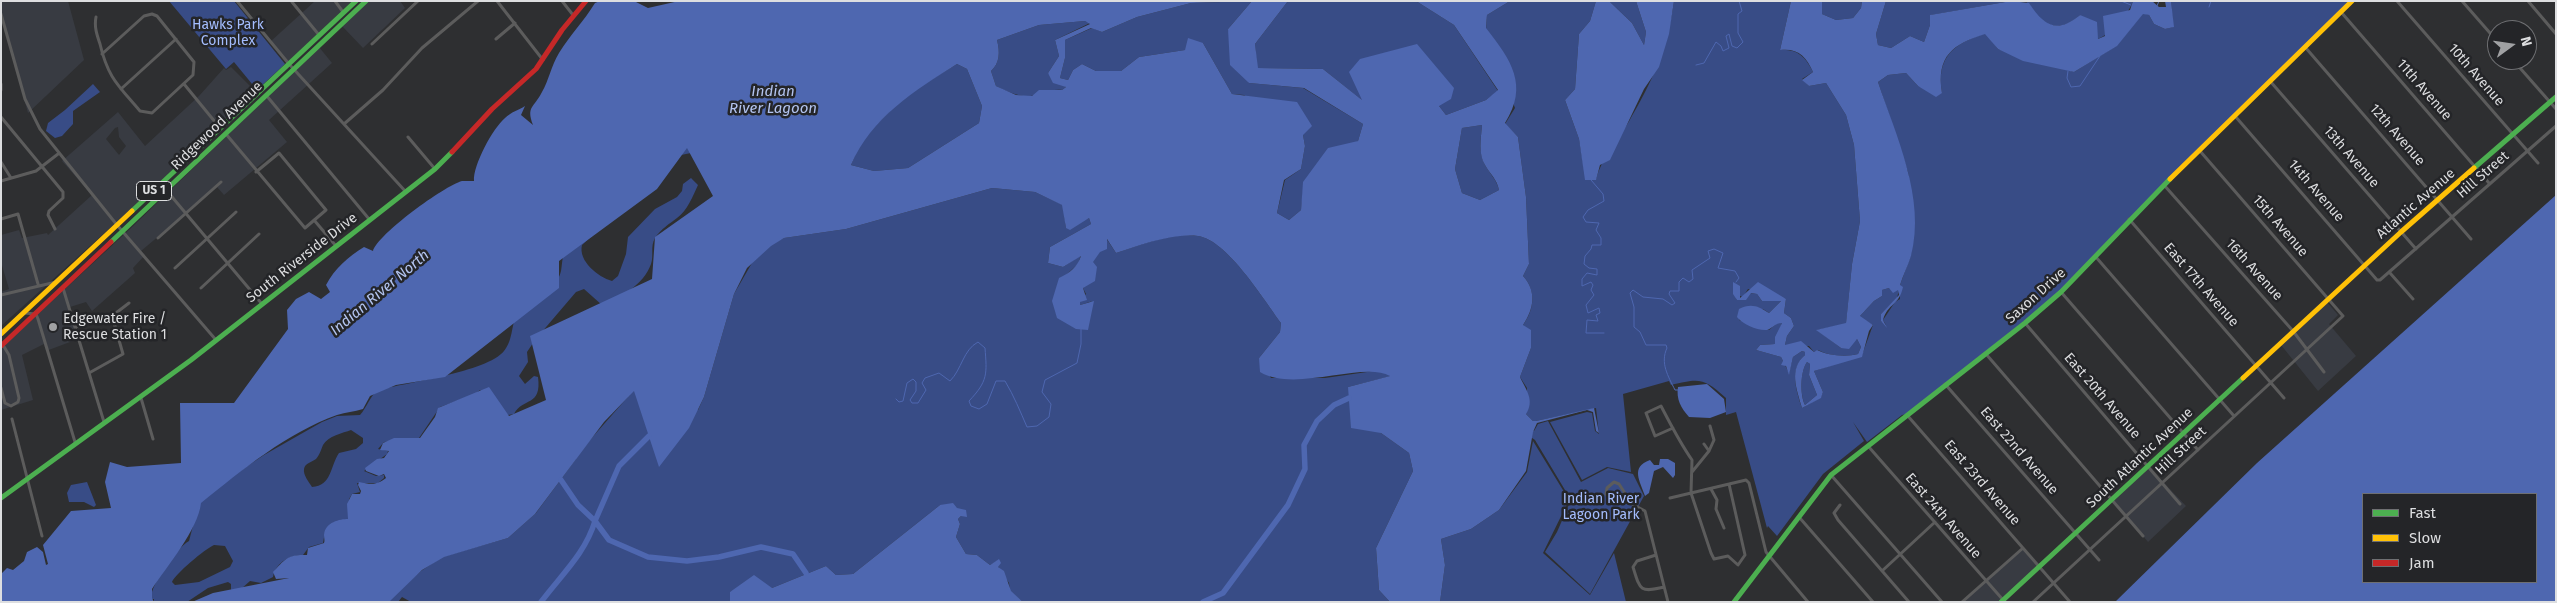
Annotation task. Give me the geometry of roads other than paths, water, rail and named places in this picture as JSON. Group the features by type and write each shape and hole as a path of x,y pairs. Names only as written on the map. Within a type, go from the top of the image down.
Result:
{"main road":[{"name":"Ridgewood Avenue","path":"1,334 117,225 266,95 320,35 356,1"},
{"path":"350,16 352,9 361,1"},
{"name":"Ridgewood Avenue","path":"2,345 167,191 207,150 236,114 322,42 366,1"},
{"name":"South Riverside Drive","path":"1,498 75,442 141,398 369,219 435,170 492,108 524,80 543,60 573,15 586,1"},
{"name":"Saxon Drive","path":"1734,602 1831,475 2025,323 2061,292 2129,219 2352,1"},
{"path":"322,42 326,35 342,19 343,13"},
{"name":"Atlantic Avenue","path":"2293,331 2438,199 2556,97"},
{"path":"63,288 67,272"},
{"path":"2,345 7,336 7,328"},
{"name":"South Atlantic Avenue","path":"2003,601 2293,331"}],"street":[{"path":"237,1 292,66 406,192"},
{"path":"335,1 343,13"},
{"path":"372,44 418,1"},
{"path":"344,124 383,90 422,48 478,1"},
{"path":"497,1 543,60"},
{"path":"562,1 573,15"},
{"name":"10th Avenue","path":"2397,1 2538,163"},
{"path":"2462,1 2487,30"},
{"path":"2528,1 2556,34"},
{"path":"292,2 320,35"},
{"name":"11th Avenue","path":"2340,12 2490,183"},
{"path":"2,13 30,114 58,154 216,340"},
{"path":"96,17 94,24 102,54 110,75 140,111 152,112 193,74 194,62 157,16 147,15 102,54"},
{"path":"496,39 516,23"},
{"path":"121,89 176,40"},
{"name":"12th Avenue","path":"2305,47 2471,239"},
{"path":"2522,70 2556,109"},
{"name":"13th Avenue","path":"2269,81 2416,249"},
{"path":"1,84 1,90"},
{"path":"184,84 256,172 304,228 326,210 279,153 256,172"},
{"path":"266,95 369,219"},
{"name":"14th Avenue","path":"2235,116 2377,280 2380,280"},
{"path":"2,119 63,192 63,198 48,215 55,229"},
{"name":"Hill Street","path":"2380,280 2556,126"},
{"path":"408,137 435,170"},
{"name":"15th Avenue","path":"2200,151 2343,316"},
{"path":"1,181 36,171 58,154"},
{"path":"1,162 12,178"},
{"path":"158,238 221,182"},
{"name":"16th Avenue","path":"2164,185 2293,331 2324,372"},
{"path":"167,191 262,304"},
{"path":"175,268 236,212"},
{"path":"1,219 18,214 38,284"},
{"name":"East 17th Avenue","path":"2129,219 2284,398"},
{"path":"314,220 336,246"},
{"path":"201,288 259,234"},
{"path":"2095,256 2234,416"},
{"path":"2390,273 2413,299"},
{"path":"1,294 38,284 57,282"},
{"path":"63,288 104,422"},
{"path":"2061,292 2198,450"},
{"path":"75,327 112,316 129,303"},
{"path":"24,313 36,314 75,442"},
{"path":"89,373 123,354 112,316"},
{"name":"Hill Street","path":"2033,602 2343,316"},
{"name":"East 20th Avenue","path":"2025,323 2180,504"},
{"path":"1,388 5,403 11,406 18,402 19,398 9,355 2,345"},
{"path":"1986,353 2143,536"},
{"name":"East 22nd Avenue","path":"1945,384 2099,560"},
{"path":"141,398 153,439"},
{"path":"1673,428 1655,436 1646,413 1661,406 1673,428 1683,449 1692,460 1691,493 1700,527 1714,559 1728,556 1738,565 1745,555 1730,484"},
{"name":"East 23rd Avenue","path":"1907,414 2070,602"},
{"path":"12,419 42,536"},
{"path":"1690,478 1700,460 1710,451 1714,440 1710,426"},
{"path":"1704,444 1710,451"},
{"name":"East 24th Avenue","path":"1867,445 2003,601"},
{"path":"1831,475 1942,602"},
{"path":"1670,498 1746,480 1749,483 1769,557 1808,602"},
{"path":"1628,500 1610,499 1606,494 1607,488 1614,482 1619,484 1628,500 1645,511 1668,602"},
{"path":"1711,489 1716,500 1716,509 1724,528"},
{"path":"1840,505 1834,513 1838,520 1909,602"},
{"path":"1799,517 1873,602"},
{"path":"1882,571 1935,522"},
{"path":"1962,602 2023,548"},
{"path":"1656,555 1637,561 1634,567 1642,590 1647,591 1664,587"}],"water":[{"path":"600,1 634,1 648,8 679,1 1247,1 1191,3 1137,17 1102,32 1091,28 1065,40 1065,58 1060,78 1068,80 1073,70 1082,64 1096,71 1121,71 1139,57 1185,50 1188,38 1203,43 1232,94 1297,102 1312,126 1303,135 1305,146 1301,169 1284,180 1277,213 1289,220 1301,210 1303,182 1328,148 1358,141 1363,124 1304,88 1249,83 1230,65 1228,29 1252,1 1288,1 1255,44 1258,68 1323,69 1362,100 1349,72 1360,59 1417,44 1454,88 1451,99 1439,106 1446,115 1486,100 1498,90 1454,25 1416,1 1510,1 1487,15 1486,28 1509,62 1514,73 1516,85 1516,97 1505,123 1518,137 1526,197 1529,264 1523,276 1532,294 1532,306 1523,325 1531,330 1531,348 1520,377 1530,400 1529,409 1526,414 1533,421 1536,421 1594,408 1599,433 1596,431 1593,412 1587,410 1537,423 1533,432 1526,471 1499,510 1471,529 1441,539 1445,565 1440,602 1390,602 1379,590 1376,548 1413,471 1409,453 1381,433 1351,428 1348,387 1390,376 1378,372 1363,372 1309,379 1291,379 1275,378 1260,372 1259,358 1280,332 1281,323 1233,259 1209,240 1198,236 1167,238 1116,253 1107,239 1107,249 1100,252 1093,262 1097,267 1095,281 1083,288 1087,300 1080,302 1080,305 1094,301 1088,330 1076,329 1057,318 1052,301 1059,278 1073,269 1081,256 1063,267 1048,263 1050,247 1091,224 1089,218 1070,230 1066,228 1062,205 1035,192 992,188 846,229 784,238 771,246 747,268 734,294 704,397 689,428 659,467 634,391 604,422 535,514 508,538 444,557 422,570 389,602 192,602 213,593 289,578 276,579 273,572 287,558 295,555 307,555 308,548 324,543 325,531 330,524 348,519 347,504 352,494 360,494 359,482 370,484 386,478 384,474 379,476 366,471 365,468 377,459 384,458 389,451 380,450 383,443 394,438 420,438 435,417 438,408 489,387 509,416 546,400 530,336 652,279 655,237 713,196 687,148 657,189 559,261 559,288 445,377 396,385 370,396 363,409 337,415 300,432 266,453 201,503 199,514 188,536 152,589 154,602 1,602 2,573 7,568 13,570 24,561 27,552 37,547 43,552 46,565 48,564 43,545 71,511 111,508 105,482 110,462 127,467 181,463 180,403 234,403 288,329 287,310 296,299 309,292 321,299 330,292 326,285 342,263 364,247 373,251 386,234 441,192 462,181 474,181 477,166 485,147 495,130 507,116 525,106 521,115 533,125 530,114 532,107 544,87 556,58 595,3","holes":["1085,21 1090,24 1055,40 1059,56 1048,73 1053,83 1066,87 1062,90 1039,90 1032,96 1016,95 996,86 991,71 999,57 997,40 1039,25","957,64 967,69 982,106 979,123 908,168 874,171 851,165 870,133 882,119 910,95","1482,125 1481,156 1497,183 1499,190 1480,200 1462,193 1455,169 1462,128"]},
{"path":"1596,1 1609,1 1632,23 1644,45 1646,32 1636,1 1674,1 1669,34 1659,67 1644,89 1610,160 1600,165 1596,180 1585,180 1579,139 1565,100 1575,89 1579,34 1590,21"},
{"path":"1791,1 1822,1 1822,14 1836,20 1853,18 1861,8 1862,1 1886,1 1876,34 1878,45 1891,48 1910,36 1924,42 1930,25 1930,15 2011,1 2029,3 2040,17 2052,25 2064,24 2080,15 2097,22 2098,39 2105,36 2103,16 2130,10 2133,1 2152,1 2159,7 2166,7 2165,1 2171,1 2174,27 2165,29 2154,24 2149,15 2143,14 2117,46 2074,72 2023,61 1998,49 1985,34 1964,42 1949,53 1942,70 1942,93 1936,97 1918,86 1906,73 1888,75 1878,82 1900,145 1912,190 1915,234 1911,256 1900,285 1903,287 1899,298 1885,314 1883,320 1887,328 1881,321 1881,314 1899,295 1898,290 1893,293 1889,288 1882,290 1882,296 1874,301 1860,316 1873,325 1869,331 1862,357 1814,371 1823,392 1821,398 1802,408 1796,387 1795,373 1805,352 1802,351 1793,357 1789,375 1786,366 1781,365 1783,361 1781,357 1756,350 1760,345 1775,344 1775,337 1782,323 1763,330 1746,324 1737,317 1739,309 1747,306 1758,307 1769,313 1781,301 1762,301 1757,294 1751,293 1746,300 1737,300 1733,294 1733,282 1740,286 1740,298 1758,282 1786,299 1784,313 1791,318 1794,326 1787,336 1785,345 1801,341 1814,352 1817,350 1827,354 1843,356 1858,354 1861,347 1857,339 1849,349 1841,348 1816,330 1846,323 1852,264 1860,221 1854,145 1846,115 1826,83 1809,86 1802,80 1813,72 1801,54 1792,50 1780,50","holes":["1807,362 1810,364 1809,375 1817,395 1805,405 1802,395 1802,377"]},
{"path":"2556,195 2556,602 2115,602 2257,463"},
{"path":"1707,384 1724,399 1726,412 1710,418 1689,417 1680,403 1678,387"},
{"path":"1660,459 1668,459 1675,463 1675,475 1673,478 1663,467 1654,471 1649,493 1645,496 1638,475 1640,466 1650,460 1654,465 1659,465"},
{"path":"953,503 957,508 966,510 967,517 961,516 958,519 960,524 956,537 966,554 977,555 990,565 999,559 1001,563 998,567 1004,571 1011,591 1023,602 730,602 730,592 754,575 772,588 826,566 836,575 853,574 940,505"}],"waterway":[{"path":"1696,65 1704,63 1716,42 1723,51 1729,48 1726,36 1729,34 1732,46 1737,48 1743,42 1738,33 1738,14 1742,11 1739,1"},
{"path":"2121,1 2131,5"},
{"path":"2157,6 2159,1"},
{"path":"2209,7 2211,1"},
{"path":"2068,71 2067,78 2071,87 2080,86 2100,56"},
{"path":"1591,180 1603,194 1604,201 1588,210 1583,217 1586,222 1599,223 1596,230 1601,238 1601,245 1592,245 1585,256 1584,264 1589,268 1597,269 1597,275 1587,273 1582,279 1582,286 1591,282 1593,285 1591,290 1594,295 1586,305 1588,313 1599,308 1600,313 1596,315 1598,321 1587,320 1586,333 1604,333"},
{"path":"1678,390 1675,390 1666,369 1664,359 1666,345 1646,345 1640,332 1634,327 1634,307 1630,293 1633,290 1643,297 1663,299 1672,305 1675,303 1669,294 1670,291 1679,291 1679,282 1683,278 1689,282 1693,279 1692,270 1710,258 1708,251 1714,249 1723,253 1718,268 1735,271 1739,278 1736,282"},
{"path":"896,399 899,402 903,401 907,383 913,379 916,382 916,391 910,400 912,403 918,403 926,390 922,383 925,378 939,373 950,381 969,350 978,342 985,348 986,371 980,388 969,401 971,406 979,409 987,404 996,381 1005,381 1027,427 1037,426 1049,417 1051,404 1042,392 1045,380 1077,363 1081,344 1081,329"},
{"path":"1203,602 1223,593 1288,505 1305,469 1304,445 1317,421 1334,405 1349,398"},
{"path":"649,436 619,466 595,521 609,540 648,557 687,561 719,557 761,547 793,554 806,573"},
{"path":"541,602 579,554 591,533 595,521 578,505 561,480"}],"place":[{"name":"Edgewater Fire / Rescue Station 1","path":"53,327"}],"park label":[{"name":"Hawks Park Complex","path":"228,33"},
{"name":"Indian River Lagoon Park","path":"1601,508"}],"water label":[{"name":"Indian River Lagoon","path":"773,100"},
{"name":"Indian River North","path":"380,293"}]}
